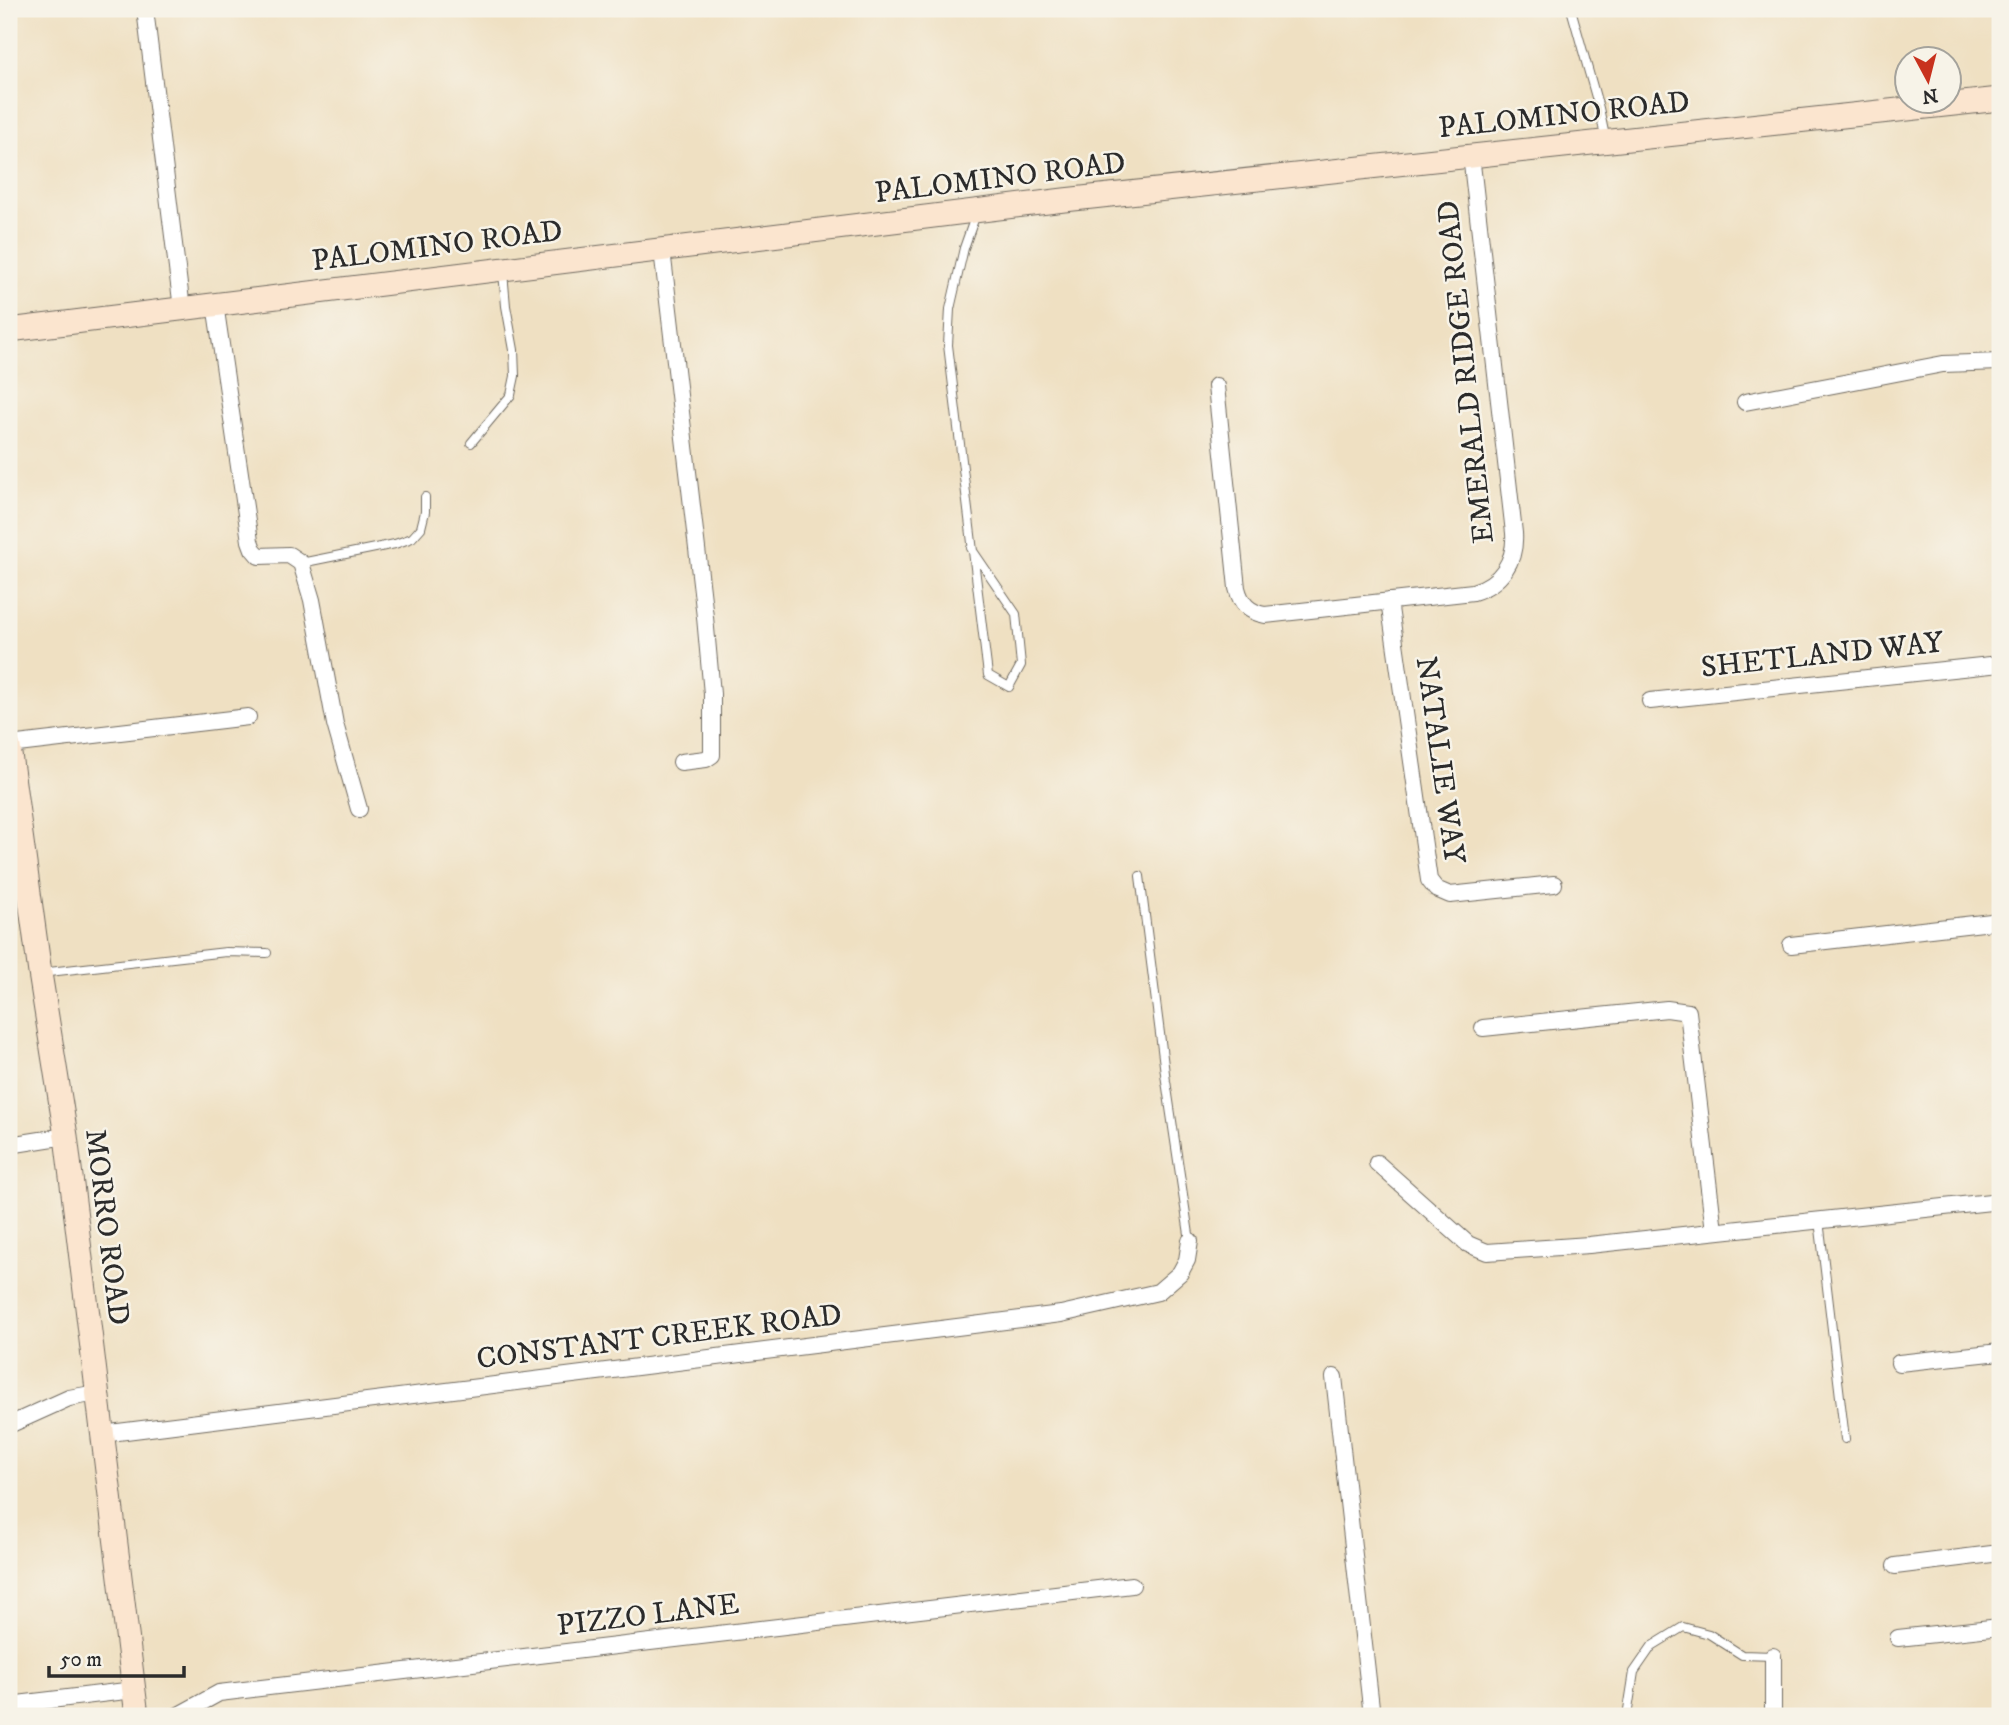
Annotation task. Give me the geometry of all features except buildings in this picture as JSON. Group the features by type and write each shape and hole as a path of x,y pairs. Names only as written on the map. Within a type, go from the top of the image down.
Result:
{"street":[{"path":"145,9 182,309"},
{"name":"PALOMINO ROAD","path":"9,330 977,211 2000,99"},
{"name":"EMERALD RIDGE ROAD","path":"1390,601 1474,592 1498,579 1509,564 1514,541 1471,155"},
{"path":"662,250 712,694 712,755 706,759 681,762"},
{"path":"215,304 250,541 259,556 289,555 301,563 312,600 335,724 359,809"},
{"path":"1745,402 1942,364 2000,362"},
{"path":"1216,386 1237,588 1244,604 1251,611 1265,615 1390,601"},
{"name":"NATALIE WAY","path":"1390,601 1429,880 1436,889 1450,895 1554,884"},
{"name":"SHETLAND WAY","path":"1650,701 2000,664"},
{"path":"9,746 248,717"},
{"name":"MORRO ROAD","path":"9,746 40,973 66,1136 137,1716"},
{"path":"1791,945 2000,921"},
{"path":"1483,1028 1667,1009 1688,1012 1714,1231"},
{"path":"9,1145 66,1136"},
{"path":"1377,1163 1468,1244 1487,1252 1589,1245 2000,1200"},
{"name":"CONSTANT CREEK ROAD","path":"102,1434 1061,1314 1158,1292 1180,1273 1187,1260 1190,1241"},
{"path":"1899,1363 2000,1352"},
{"path":"1334,1377 1372,1716"},
{"path":"9,1425 69,1398 97,1393"},
{"path":"1895,1566 2000,1553"},
{"name":"PIZZO LANE","path":"177,1716 219,1693 1132,1585"},
{"path":"1898,1638 2000,1627"},
{"path":"1773,1656 1773,1716"},
{"path":"9,1705 134,1690"}],"lane":[{"path":"1571,9 1606,141"},
{"path":"971,548 1016,614 1021,665 1009,687 988,675 971,548 948,345 950,309 964,248 977,211"},
{"path":"471,443 511,395 515,376 503,269"},
{"path":"301,563 395,544 412,538 421,528 425,498"},
{"path":"1140,876 1190,1241"},
{"path":"40,973 226,952 267,953"},
{"path":"1819,1220 1845,1438"},
{"path":"1627,1716 1634,1672 1652,1646 1684,1627 1709,1634 1742,1656 1773,1656"}]}
